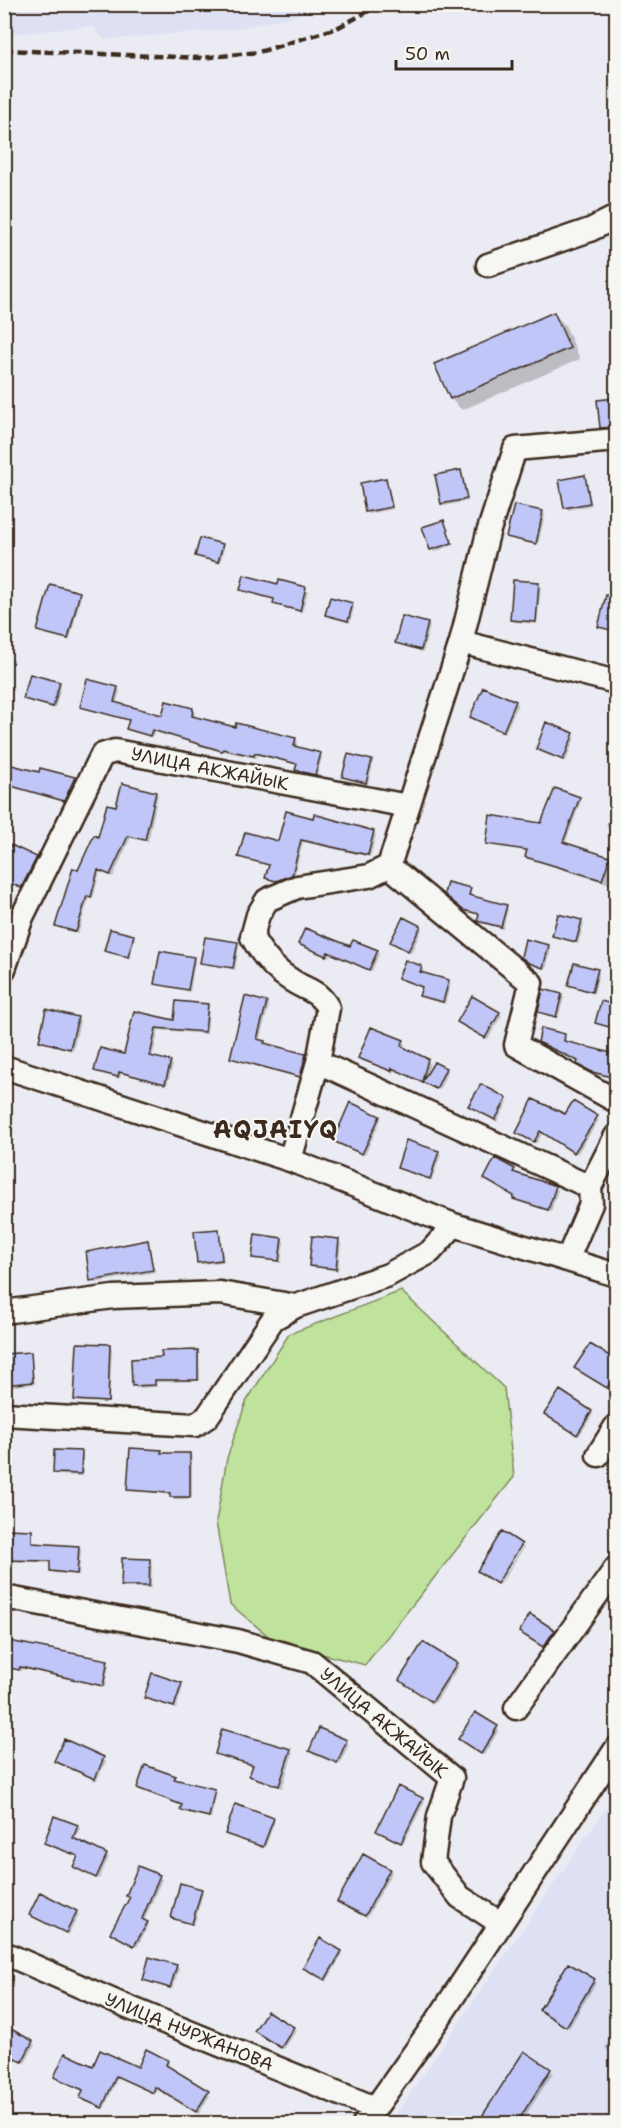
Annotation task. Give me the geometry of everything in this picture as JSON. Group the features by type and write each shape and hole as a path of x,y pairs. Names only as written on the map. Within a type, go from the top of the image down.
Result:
{"street":[{"path":"488,265 590,230 616,217"},
{"path":"290,1160 318,1062 328,1008 320,994 291,980 265,959 252,938 258,915 267,900 297,887 369,876 389,866 461,642 488,532 515,449 616,440"},
{"path":"461,642 616,682"},
{"name":"УЛИЦА АКЖАЙЫК","path":"4,969 22,917 102,755 115,751 408,806"},
{"path":"389,866 531,983 516,1045 616,1101"},
{"path":"318,1062 591,1187"},
{"path":"4,1067 290,1160 454,1225 616,1275"},
{"path":"567,1260 591,1204 591,1187 616,1136"},
{"path":"4,1414 195,1425 207,1417 273,1319 296,1306 388,1275 430,1252 454,1225"},
{"path":"4,1312 113,1297 220,1293 296,1306"},
{"path":"598,1455 616,1426"},
{"path":"516,1708 616,1569"},
{"name":"УЛИЦА АКЖАЙЫК","path":"4,1597 238,1641 312,1662 452,1778 440,1816 433,1862 460,1897 500,1923"},
{"path":"370,2116 439,2018 616,1749"},
{"name":"УЛИЦА НУРЖАНОВА","path":"4,1953 370,2116"}],"shaded area":[{"path":"5,4 322,5 294,16 235,29 104,40 93,26 5,35"},
{"path":"616,1793 616,2123 390,2123"}],"green space":[{"path":"401,1291 504,1388 514,1477 365,1665 275,1642 230,1604 216,1522 227,1458 246,1402 289,1334"}],"building":[{"path":"554,312 570,348 450,399 434,364"},
{"path":"616,398 616,427 600,428 597,400"},
{"path":"461,470 467,499 441,504 435,475"},
{"path":"585,475 590,503 564,508 559,480"},
{"path":"386,478 392,507 365,512 360,483"},
{"path":"514,505 543,511 536,544 506,537"},
{"path":"444,520 452,543 430,550 422,527"},
{"path":"200,538 223,544 218,562 195,556"},
{"path":"244,575 278,584 279,580 306,587 300,611 273,604 274,599 240,590"},
{"path":"513,580 539,582 536,622 510,620"},
{"path":"50,584 80,592 68,639 37,631"},
{"path":"606,595 616,598 616,631 598,627"},
{"path":"330,597 353,603 348,621 325,615"},
{"path":"402,616 428,623 421,650 395,643"},
{"path":"30,674 60,682 53,707 23,699"},
{"path":"87,679 118,687 114,702 162,715 166,701 193,708 192,716 235,727 236,723 296,738 294,746 321,753 315,775 295,770 297,764 255,753 254,756 223,749 222,751 152,730 150,736 126,729 129,720 80,707"},
{"path":"483,687 516,701 503,732 470,717"},
{"path":"546,722 574,733 563,760 536,749"},
{"path":"348,754 372,760 366,783 342,777"},
{"path":"4,763 39,772 40,768 75,777 64,801 4,784"},
{"path":"122,783 156,792 145,840 128,836 110,875 98,870 91,897 87,896 76,932 55,926 73,868 78,870 94,835 98,837 107,804 116,806"},
{"path":"555,788 580,797 563,842 610,857 602,880 525,857 527,850 486,844 490,815 541,823"},
{"path":"286,811 313,818 314,814 374,831 368,855 301,840 292,875 276,881 265,878 269,865 238,857 245,832 278,841"},
{"path":"11,845 37,857 21,888 4,880 4,859"},
{"path":"447,882 471,888 469,895 507,905 501,927 477,921 479,914 463,910 444,894"},
{"path":"558,914 582,920 576,942 552,936"},
{"path":"403,917 421,926 408,951 390,942"},
{"path":"305,928 350,946 353,940 378,950 369,970 328,952 326,956 298,944"},
{"path":"110,929 134,935 128,957 104,951"},
{"path":"205,937 238,942 233,968 200,963"},
{"path":"525,939 549,945 543,968 521,957"},
{"path":"160,951 194,957 188,990 154,984"},
{"path":"405,960 422,966 420,972 449,980 443,1002 419,996 422,987 398,978"},
{"path":"574,963 598,969 592,992 568,985"},
{"path":"543,989 562,994 556,1017 538,1012"},
{"path":"245,996 267,1002 257,1039 306,1054 300,1077 230,1058"},
{"path":"472,996 500,1012 485,1038 457,1022"},
{"path":"176,1001 208,1004 205,1032 156,1028 150,1056 171,1061 165,1084 119,1072 118,1077 94,1071 100,1048 124,1054 134,1011 174,1020"},
{"path":"601,1001 616,1005 616,1029 595,1023"},
{"path":"46,1009 78,1017 70,1049 39,1041"},
{"path":"371,1027 404,1040 401,1046 428,1059 422,1082 392,1068 391,1071 358,1058"},
{"path":"541,1028 565,1034 564,1041 616,1054 616,1078 592,1072 577,1064 578,1061 538,1042"},
{"path":"434,1062 446,1068 436,1089 422,1082"},
{"path":"481,1084 507,1098 495,1120 468,1106"},
{"path":"533,1099 565,1114 573,1101 598,1116 574,1153 540,1131 534,1142 516,1133"},
{"path":"350,1102 380,1116 362,1154 333,1141"},
{"path":"406,1140 439,1151 430,1179 397,1168"},
{"path":"495,1158 515,1169 513,1172 556,1186 548,1210 513,1199 514,1196 484,1179"},
{"path":"219,1229 222,1260 197,1263 194,1231"},
{"path":"255,1234 282,1238 279,1261 252,1258"},
{"path":"312,1236 339,1239 336,1269 309,1266"},
{"path":"148,1240 153,1270 90,1281 86,1252"},
{"path":"77,1343 110,1344 108,1402 74,1400"},
{"path":"590,1344 616,1360 616,1373 607,1388 574,1368"},
{"path":"198,1350 198,1380 155,1380 155,1385 132,1386 131,1359 162,1357 161,1351"},
{"path":"31,1352 33,1382 4,1385 4,1354"},
{"path":"560,1390 592,1411 577,1435 544,1414"},
{"path":"130,1448 162,1450 161,1453 190,1453 190,1497 170,1497 170,1493 127,1490"},
{"path":"54,1450 82,1451 81,1474 53,1473"},
{"path":"6,1529 32,1530 32,1543 79,1546 77,1574 50,1571 50,1561 5,1560"},
{"path":"502,1531 522,1544 497,1584 477,1571"},
{"path":"122,1558 150,1559 149,1586 121,1586"},
{"path":"530,1614 555,1630 543,1647 519,1632"},
{"path":"4,1640 108,1660 103,1686 20,1667 19,1670 4,1667"},
{"path":"423,1642 457,1663 432,1702 399,1680"},
{"path":"152,1673 182,1683 174,1707 144,1698"},
{"path":"475,1712 498,1726 481,1754 458,1739"},
{"path":"319,1728 347,1740 337,1763 309,1751"},
{"path":"222,1729 291,1749 279,1786 249,1776 253,1765 215,1754"},
{"path":"64,1739 104,1757 95,1779 54,1761"},
{"path":"145,1765 176,1776 174,1779 215,1789 209,1817 180,1810 182,1805 137,1788"},
{"path":"398,1786 423,1798 401,1843 376,1831"},
{"path":"235,1804 274,1818 263,1847 225,1834"},
{"path":"54,1816 78,1825 73,1838 107,1854 96,1878 73,1867 78,1856 44,1843"},
{"path":"363,1854 390,1869 365,1916 337,1902"},
{"path":"138,1866 160,1875 142,1919 148,1922 134,1946 110,1933 130,1897 126,1896"},
{"path":"180,1883 202,1889 192,1924 171,1918"},
{"path":"40,1892 77,1911 66,1933 29,1915"},
{"path":"320,1938 342,1951 325,1980 303,1968"},
{"path":"149,1957 177,1965 170,1988 143,1980"},
{"path":"568,1963 595,1979 566,2027 539,2010"},
{"path":"267,2011 294,2027 281,2048 254,2031"},
{"path":"9,2028 33,2041 22,2062 4,2052 4,2037"},
{"path":"146,2049 168,2060 166,2065 209,2091 196,2112 155,2087 153,2093 116,2076 102,2108 80,2098 83,2090 54,2077 65,2053 93,2066 100,2050 138,2067"},
{"path":"524,2051 551,2069 516,2124 477,2124"}],"railway":[{"path":"4,50 202,58 259,52 337,28 382,4"}],"district":[{"name":"AQJAIYQ","path":"276,1130"}]}
